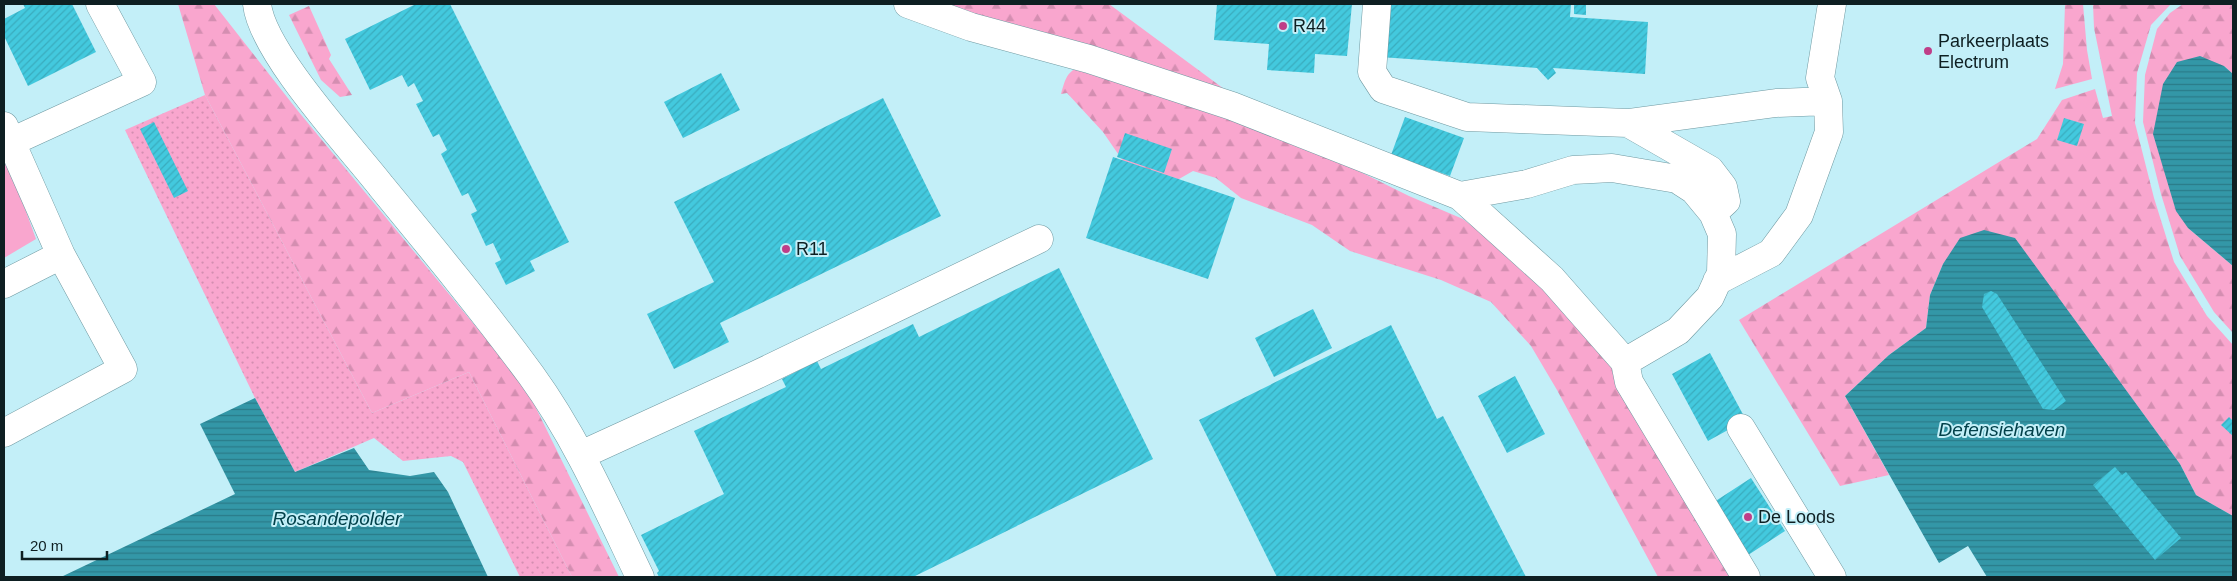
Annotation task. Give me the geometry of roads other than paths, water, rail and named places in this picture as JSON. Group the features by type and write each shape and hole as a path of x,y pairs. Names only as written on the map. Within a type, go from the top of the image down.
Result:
{"street":[{"path":"4,433 123,368 60,255 7,134 142,82 100,4"},
{"path":"257,4 258,17 292,75 532,376 581,455 640,577"},
{"path":"908,4 971,27 1089,59 1232,106 1460,196 1552,279 1625,362 1629,382 1746,577"},
{"path":"1377,4 1372,72 1383,89 1467,117 1628,123 1776,103 1828,101"},
{"path":"1717,281 1771,253 1799,215 1829,132 1828,101 1820,78 1832,4"},
{"path":"1628,123 1710,170 1723,187 1726,201 1713,213"},
{"path":"1460,196 1527,184 1573,170 1612,168 1677,179 1694,190 1713,213 1722,234 1721,273 1710,296 1678,331 1625,362"},
{"path":"581,455 756,375 1039,239"},
{"path":"4,284 60,255"},
{"path":"1741,428 1832,577"}],"water":[{"path":"2200,56 2224,66 2233,74 2233,266 2188,228 2176,211 2153,134 2163,84 2177,62"},
{"name":"Defensiehaven","path":"1984,230 2015,238 2180,464 2196,495 2233,516 2233,577 1987,577 1968,546 1939,563 1845,396 1889,355 1926,328 1930,295 1943,264 1960,238"},
{"name":"Rosandepolder","path":"255,398 295,472 354,448 369,470 410,476 434,472 448,492 488,577 61,577 235,494 200,424"}],"place":[{"name":"R44","path":"1283,26"},
{"name":"Parkeerplaats Electrum","path":"1928,51"},
{"name":"R11","path":"786,249"},
{"name":"De Loods","path":"1748,517"}]}
